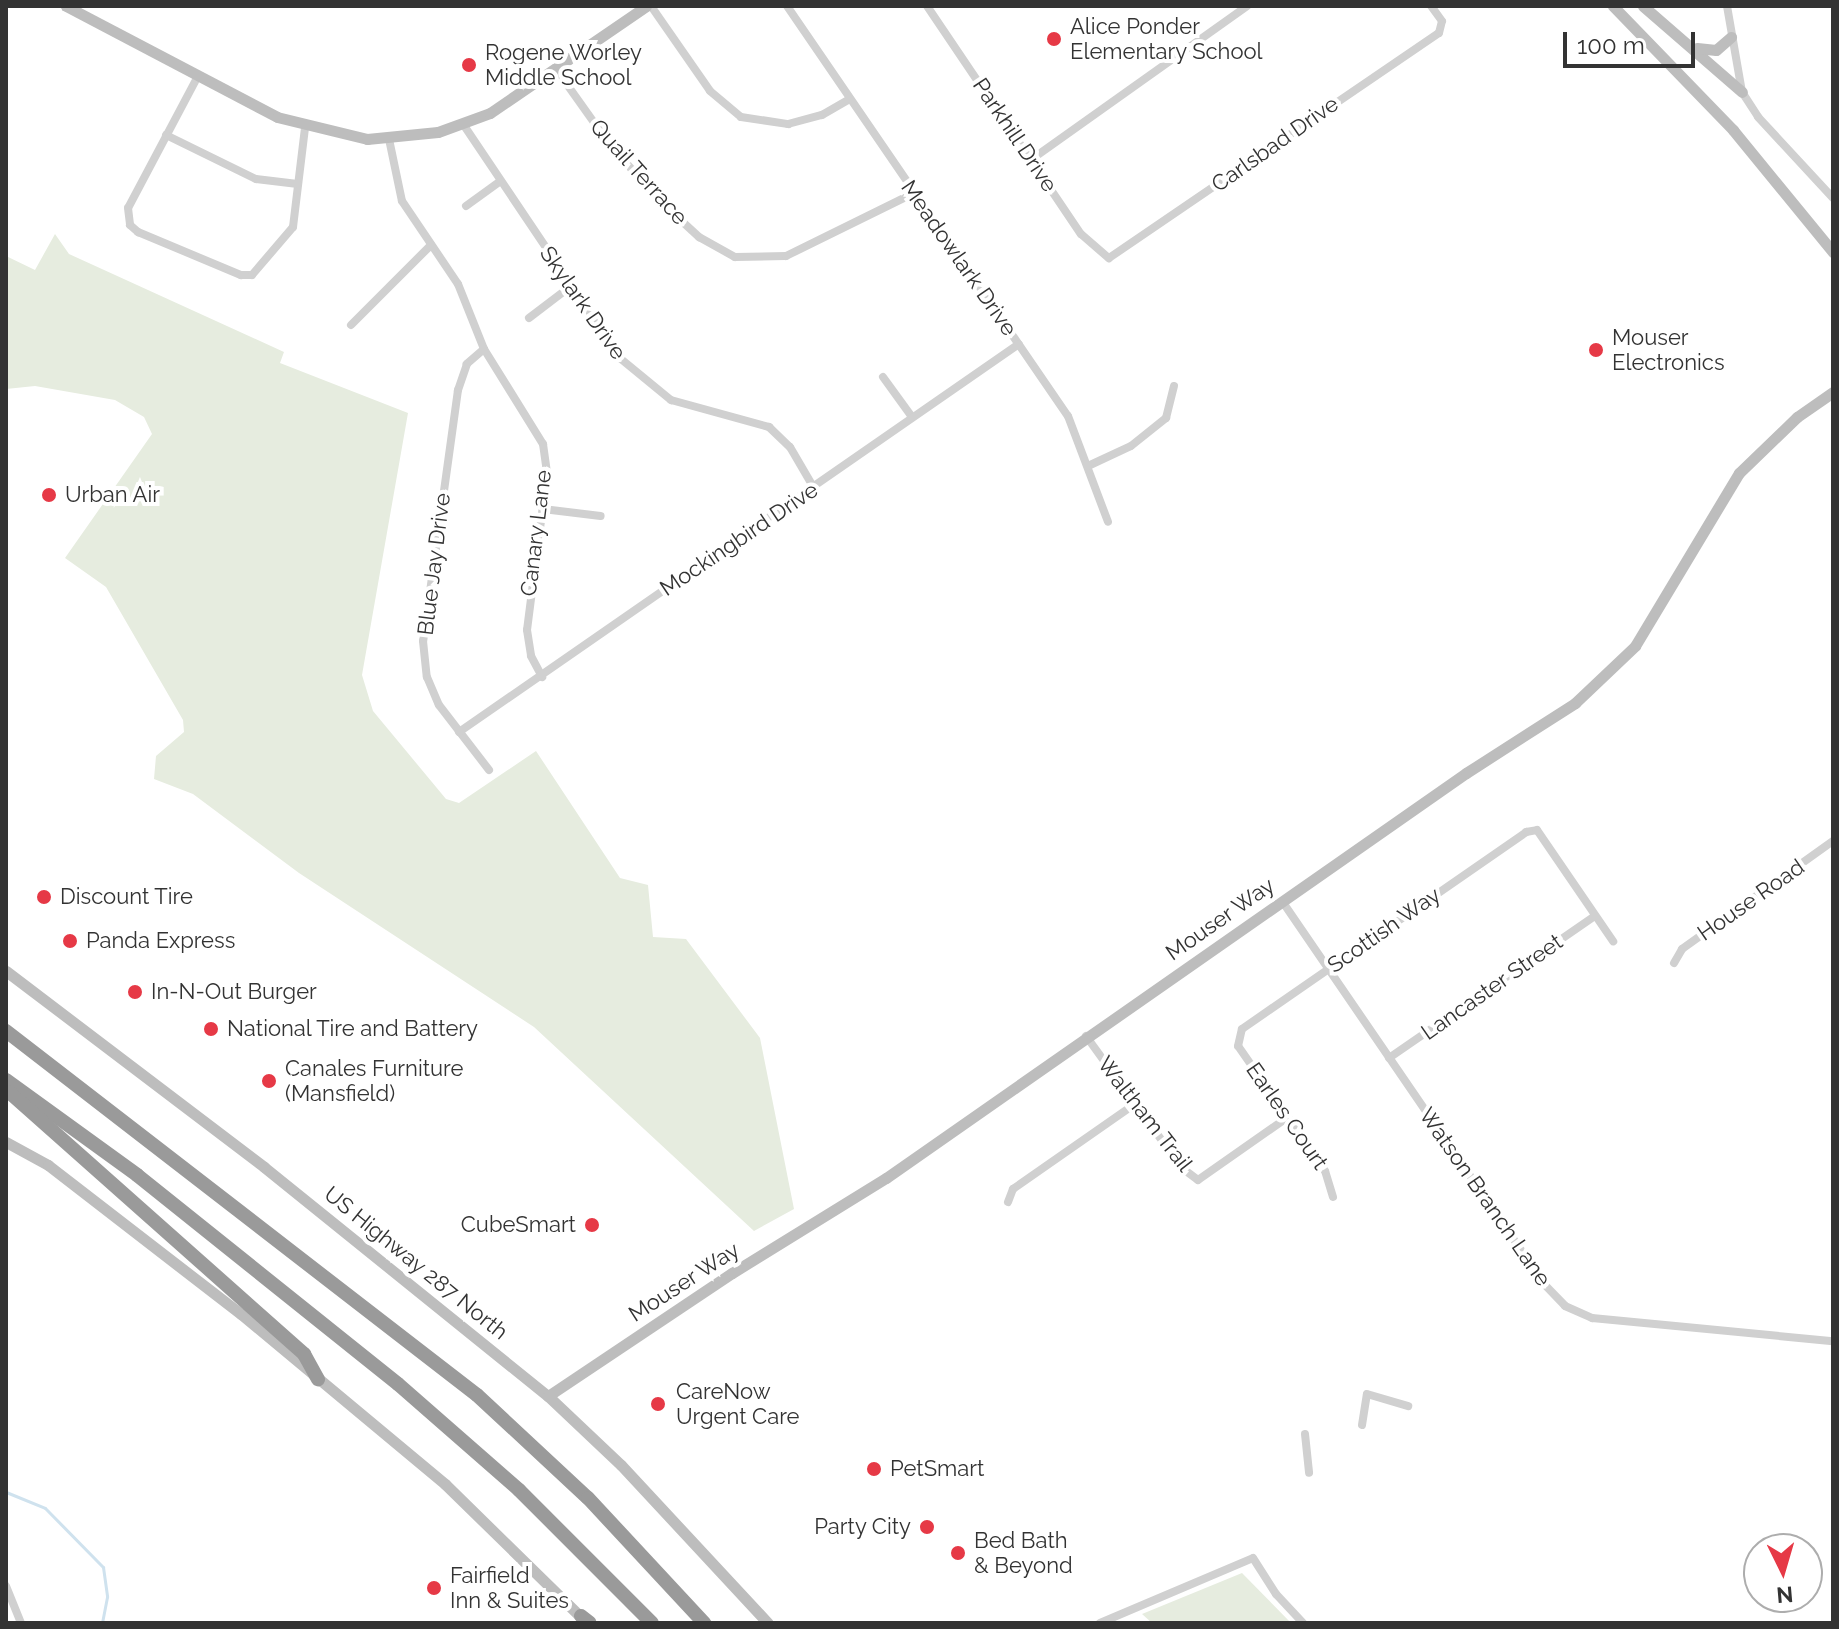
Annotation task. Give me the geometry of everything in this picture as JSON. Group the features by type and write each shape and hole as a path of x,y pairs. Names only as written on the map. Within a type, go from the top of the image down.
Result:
{"highway":[{"path":"6,1031 477,1395 588,1498 704,1623"},
{"path":"6,1080 137,1175 398,1384 519,1490 652,1623"},
{"path":"6,1089 304,1354 318,1379"}],"street":[{"path":"66,6 305,128 389,139 463,124 490,113 648,6 710,91 741,117 773,125 797,122 850,99"},
{"name":"Meadowlark Drive","path":"787,6 1068,416 1108,522"},
{"name":"Parkhill Drive","path":"927,6 1081,234 1109,258"},
{"path":"1032,159 1247,6"},
{"name":"Carlsbad Drive","path":"1109,258 1442,29 1431,6"},
{"path":"1613,6 1733,130 1833,252"},
{"path":"1643,6 1695,47 1742,92 1758,117 1833,198"},
{"path":"1727,6 1742,92"},
{"path":"1695,47 1716,50 1731,37"},
{"name":"Quail Terrace","path":"556,69 610,145 661,202 699,237 735,257 786,256 914,193"},
{"path":"198,76 128,208 130,225 241,275 252,275 289,236 305,128"},
{"name":"Skylark Drive","path":"463,124 499,182 621,359 643,380 697,411 769,427 790,447 814,488"},
{"path":"166,135 256,179 298,184"},
{"name":"Canary Lane","path":"389,139 402,201 458,284 484,349 543,444 543,509 527,620 529,651 542,677"},
{"path":"466,206 499,182"},
{"path":"351,325 431,245"},
{"path":"529,318 571,286"},
{"name":"Mockingbird Drive","path":"459,732 1019,344"},
{"name":"Blue Jay Drive","path":"484,349 467,364 458,390 423,641 427,677 439,705 489,770"},
{"path":"883,377 912,417"},
{"path":"1088,466 1150,433 1172,409 1174,386"},
{"name":"Mouser Way","path":"548,1396 886,1178 1282,901 1538,730 1608,677 1635,646 1739,473 1797,417 1833,392"},
{"path":"543,509 601,516"},
{"name":"Scottish Way","path":"1237,1037 1522,834 1537,830 1595,916"},
{"name":"House Road","path":"1674,963 1682,949 1833,841"},
{"name":"Watson Branch Lane","path":"1282,901 1545,1285 1565,1306 1592,1318 1833,1341"},
{"path":"1595,916 1613,941"},
{"name":"Lancaster Street","path":"1389,1058 1595,916"},
{"name":"US Highway 287 North","path":"6,971 253,1158 548,1396 621,1465 768,1623"},
{"name":"Waltham Trail","path":"1086,1036 1182,1168 1198,1180 1288,1117"},
{"name":"Earles Court","path":"1237,1037 1329,1178 1333,1197"},
{"path":"1008,1202 1013,1189 1135,1104"},
{"path":"6,1142 48,1165 318,1379 445,1484 586,1621"},
{"path":"1362,1425 1367,1394 1408,1406"},
{"path":"1305,1434 1309,1473"},
{"path":"1100,1623 1253,1558 1276,1594 1303,1623"},
{"path":"6,1586 21,1623"}],"shaded area":[{"path":"55,234 69,254 284,352 280,363 408,413 362,675 373,711 446,799 459,803 536,751 620,878 648,885 653,937 686,939 760,1038 794,1209 754,1231 534,1027 299,873 193,794 154,779 156,756 184,732 183,720 106,587 65,558 152,434 144,417 115,400 35,386 6,389 6,256 35,270"},
{"path":"1242,1573 1291,1623 1152,1623 1142,1614"}],"waterway":[{"path":"6,1492 45,1508 103,1567 107,1597 102,1623"}],"place":[{"name":"Alice Ponder Elementary School","path":"1054,39"},
{"name":"Rogene Worley Middle School","path":"469,65"},
{"name":"Mouser Electronics","path":"1596,350"},
{"name":"Urban Air","path":"49,495"},
{"name":"Discount Tire","path":"44,897"},
{"name":"Panda Express","path":"70,941"},
{"name":"In-N-Out Burger","path":"135,992"},
{"name":"National Tire and Battery","path":"211,1029"},
{"name":"Canales Furniture (Mansfield)","path":"269,1081"},
{"name":"CubeSmart","path":"592,1225"},
{"name":"CareNow Urgent Care","path":"658,1404"},
{"name":"PetSmart","path":"874,1469"},
{"name":"Party City","path":"927,1527"},
{"name":"Bed Bath & Beyond","path":"958,1553"},
{"name":"Fairfield Inn & Suites","path":"434,1588"}]}
